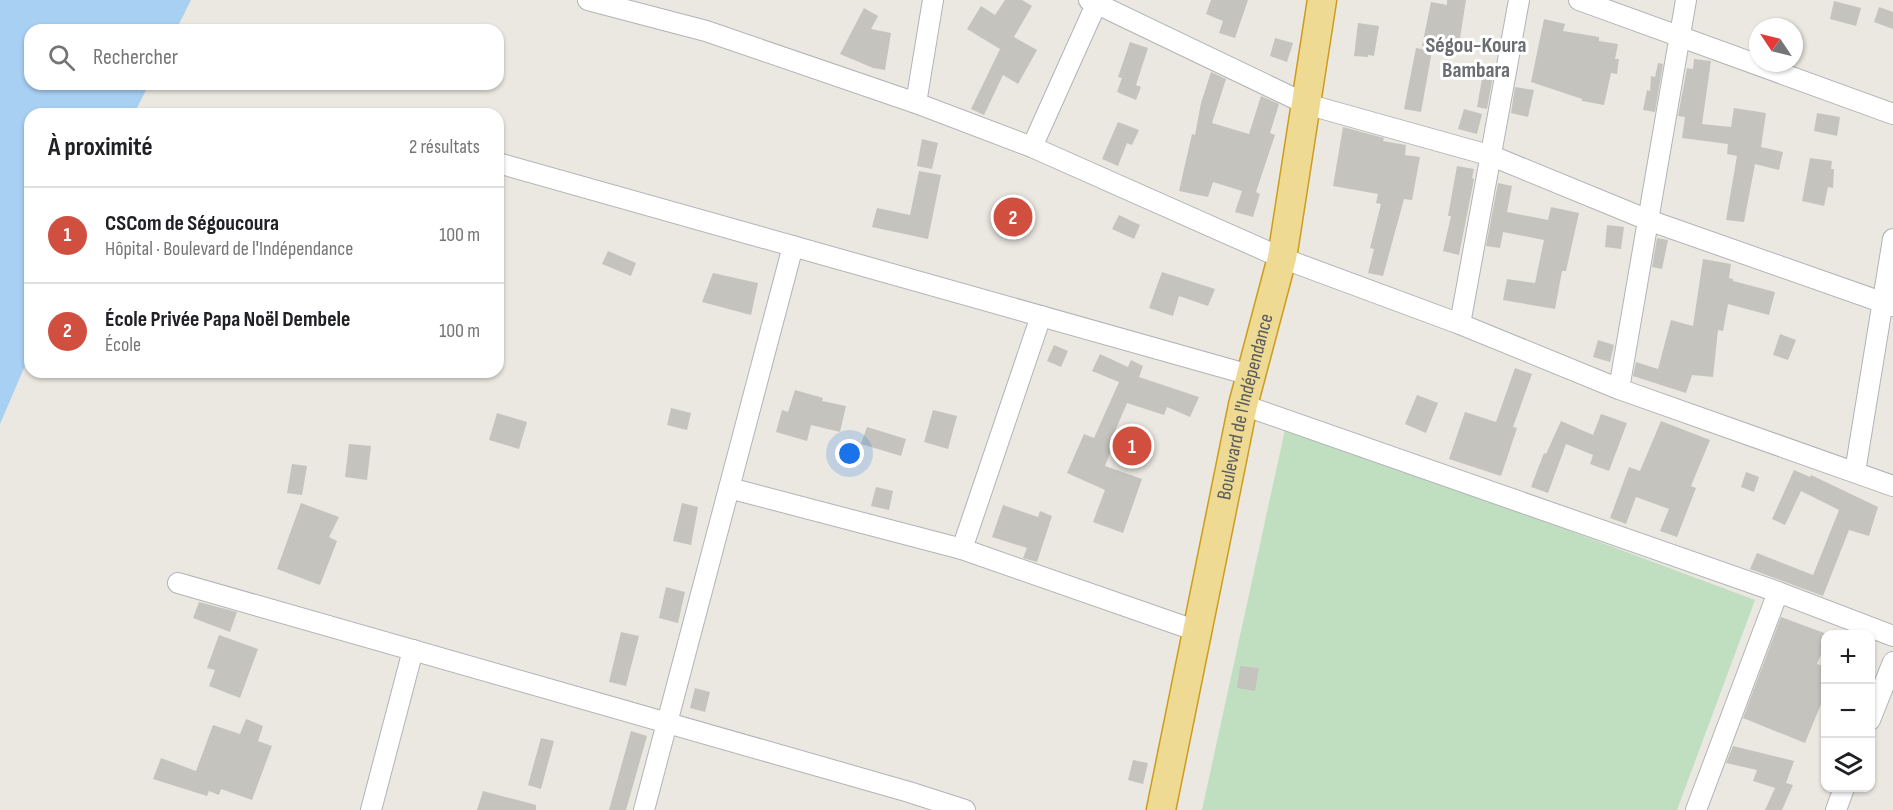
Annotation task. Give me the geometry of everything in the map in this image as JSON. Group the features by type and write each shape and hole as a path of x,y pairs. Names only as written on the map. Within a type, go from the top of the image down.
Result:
{"highway":[{"name":"Boulevard de l'Indépendance","path":"1161,810 1243,405 1282,258 1322,0"}],"street":[{"path":"588,0 706,31 916,103 1032,147 1282,258 1460,324 1619,389 1893,486"},
{"path":"916,103 933,0"},
{"path":"1460,324 1519,0"},
{"path":"1579,0 1893,114"},
{"path":"1619,389 1686,0"},
{"path":"1032,147 1095,1 1306,104 1492,156 1648,220 1888,304"},
{"path":"504,165 1250,375"},
{"path":"1855,472 1888,304 1893,239"},
{"path":"644,810 792,246"},
{"path":"962,549 1041,316"},
{"path":"1243,405 1778,592 1893,636"},
{"path":"729,488 962,549 1197,631"},
{"path":"178,583 667,723 907,801 966,810"},
{"path":"1696,810 1778,592"},
{"path":"371,810 413,650"},
{"path":"1875,707 1893,662"},
{"path":"1836,810 1843,792"}],"green space":[{"path":"1286,425 1755,600 1677,810 1202,810"}],"water":[{"path":"0,0 191,0 179,24 24,24 24,90 146,90 137,108 24,108 24,368 0,424"}],"building":[{"path":"1005,0 1022,0 1032,6 1014,37 1037,50 1018,84 1003,75 984,115 971,109 1000,49 967,29 981,6 995,15"},
{"path":"1211,0 1248,0 1235,38 1219,33 1223,21 1206,14"},
{"path":"1447,0 1466,0 1458,51 1422,46 1431,2 1447,5"},
{"path":"1834,1 1861,8 1856,26 1830,19"},
{"path":"1879,7 1893,12 1893,29 1874,22"},
{"path":"864,8 878,16 871,29 891,33 885,70 873,68 840,54"},
{"path":"1544,19 1565,24 1563,31 1599,37 1599,41 1618,44 1615,59 1619,59 1617,74 1611,73 1604,105 1582,101 1582,99 1531,82"},
{"path":"1358,23 1379,26 1374,56 1354,56"},
{"path":"1275,38 1293,43 1287,62 1270,56"},
{"path":"1130,42 1148,48 1136,85 1141,87 1136,100 1117,92 1122,78 1118,77"},
{"path":"1416,48 1432,51 1421,112 1404,109"},
{"path":"1694,59 1711,61 1702,124 1731,127 1734,108 1766,113 1761,147 1783,152 1779,170 1755,164 1744,222 1726,220 1737,156 1727,154 1728,144 1682,138 1685,117 1678,116 1687,68 1693,69"},
{"path":"1658,63 1663,64 1655,112 1643,110 1647,90 1650,91 1651,76 1655,77"},
{"path":"1484,68 1494,70 1487,109 1477,107"},
{"path":"1211,72 1226,79 1212,123 1249,134 1261,96 1279,104 1270,133 1275,135 1256,192 1260,194 1253,217 1235,212 1242,191 1213,182 1208,197 1179,191 1192,134 1195,135 1201,103"},
{"path":"1515,87 1534,90 1528,117 1511,113"},
{"path":"1464,109 1482,114 1477,134 1458,129"},
{"path":"1817,113 1840,117 1837,136 1814,131"},
{"path":"1118,122 1139,130 1132,145 1127,143 1118,166 1102,159"},
{"path":"1343,127 1384,138 1383,141 1406,145 1405,155 1420,157 1412,200 1404,199 1383,276 1368,273 1374,249 1370,248 1381,204 1376,203 1378,194 1333,186"},
{"path":"922,139 938,143 932,169 917,166"},
{"path":"1810,158 1832,161 1833,188 1828,187 1824,206 1802,201"},
{"path":"1457,166 1474,169 1459,255 1443,251 1451,216 1448,216"},
{"path":"919,171 941,175 928,239 872,227 877,208 910,215"},
{"path":"1498,183 1512,186 1507,212 1548,220 1551,207 1579,213 1566,271 1562,271 1555,309 1503,300 1507,279 1535,283 1544,240 1503,232 1500,248 1486,246"},
{"path":"1119,215 1140,225 1134,239 1112,229"},
{"path":"1607,225 1624,227 1621,249 1605,247"},
{"path":"1657,238 1668,240 1662,269 1652,267"},
{"path":"608,251 636,263 631,276 602,264"},
{"path":"1703,259 1731,264 1729,278 1733,281 1775,292 1769,315 1728,304 1723,331 1718,330 1713,377 1692,375 1686,393 1633,376 1636,362 1658,369 1671,320 1693,326"},
{"path":"1162,272 1215,289 1208,306 1179,296 1173,316 1149,308"},
{"path":"713,273 758,283 751,315 702,302"},
{"path":"1780,334 1796,340 1788,360 1773,355"},
{"path":"1598,340 1614,345 1610,362 1593,357"},
{"path":"1054,345 1068,351 1061,367 1047,361"},
{"path":"1100,354 1128,367 1131,360 1143,366 1139,377 1199,397 1190,417 1167,407 1164,415 1127,403 1109,445 1113,446 1105,466 1142,479 1123,533 1093,522 1105,490 1067,473 1084,434 1094,438 1119,382 1092,371"},
{"path":"1515,368 1532,374 1513,427 1517,428 1501,476 1449,459 1465,412 1496,422"},
{"path":"795,390 823,398 822,401 846,406 840,432 811,425 807,441 776,432 782,410 788,412"},
{"path":"1417,395 1438,403 1426,433 1405,424"},
{"path":"671,408 691,413 687,430 667,425"},
{"path":"933,410 957,416 948,449 924,442"},
{"path":"497,413 527,422 519,449 489,440"},
{"path":"1601,414 1627,423 1609,471 1590,464 1593,455 1566,444 1548,493 1531,487 1544,453 1546,454 1561,421 1593,435"},
{"path":"1661,421 1710,440 1691,486 1696,488 1677,537 1660,531 1669,509 1636,497 1626,524 1610,518 1629,467 1640,471"},
{"path":"867,427 906,439 901,456 861,444"},
{"path":"349,444 371,446 367,480 345,477"},
{"path":"292,464 307,466 302,495 287,493"},
{"path":"1794,470 1810,477 1811,475 1878,507 1869,536 1849,530 1823,596 1750,569 1757,553 1813,575 1839,510 1801,491 1785,525 1772,519"},
{"path":"1746,472 1759,477 1754,492 1741,487"},
{"path":"876,487 893,491 889,510 871,506"},
{"path":"301,503 339,517 329,537 337,541 320,585 277,569"},
{"path":"682,503 698,507 691,545 673,541"},
{"path":"1003,505 1038,517 1040,511 1052,516 1037,562 1023,558 1027,548 992,537"},
{"path":"666,587 685,592 678,623 659,618"},
{"path":"199,602 237,612 230,632 193,618"},
{"path":"1781,617 1821,632 1821,655 1817,664 1821,665 1821,704 1805,743 1743,718"},
{"path":"621,632 639,636 626,686 609,682"},
{"path":"219,635 258,649 240,698 209,686 215,670 207,668"},
{"path":"1240,666 1259,668 1255,691 1237,688"},
{"path":"695,688 710,692 705,712 690,708"},
{"path":"246,719 263,726 258,741 272,746 252,800 221,789 219,795 209,791 207,796 153,779 161,758 196,771 213,725 240,734"},
{"path":"631,731 647,736 626,810 609,810"},
{"path":"541,738 554,741 541,789 528,785"},
{"path":"1733,746 1794,761 1786,783 1793,785 1782,810 1765,810 1775,788 1753,781 1757,770 1726,763"},
{"path":"1133,760 1148,763 1143,784 1128,780"},
{"path":"483,791 536,805 536,810 477,810"}],"place":[{"name":"École Privée Papa Noël Dembele","path":"1013,217"},
{"name":"CSCom de Ségoucoura","path":"1132,446"}],"district":[{"name":"Ségou-Koura Bambara","path":"1476,58"}]}
